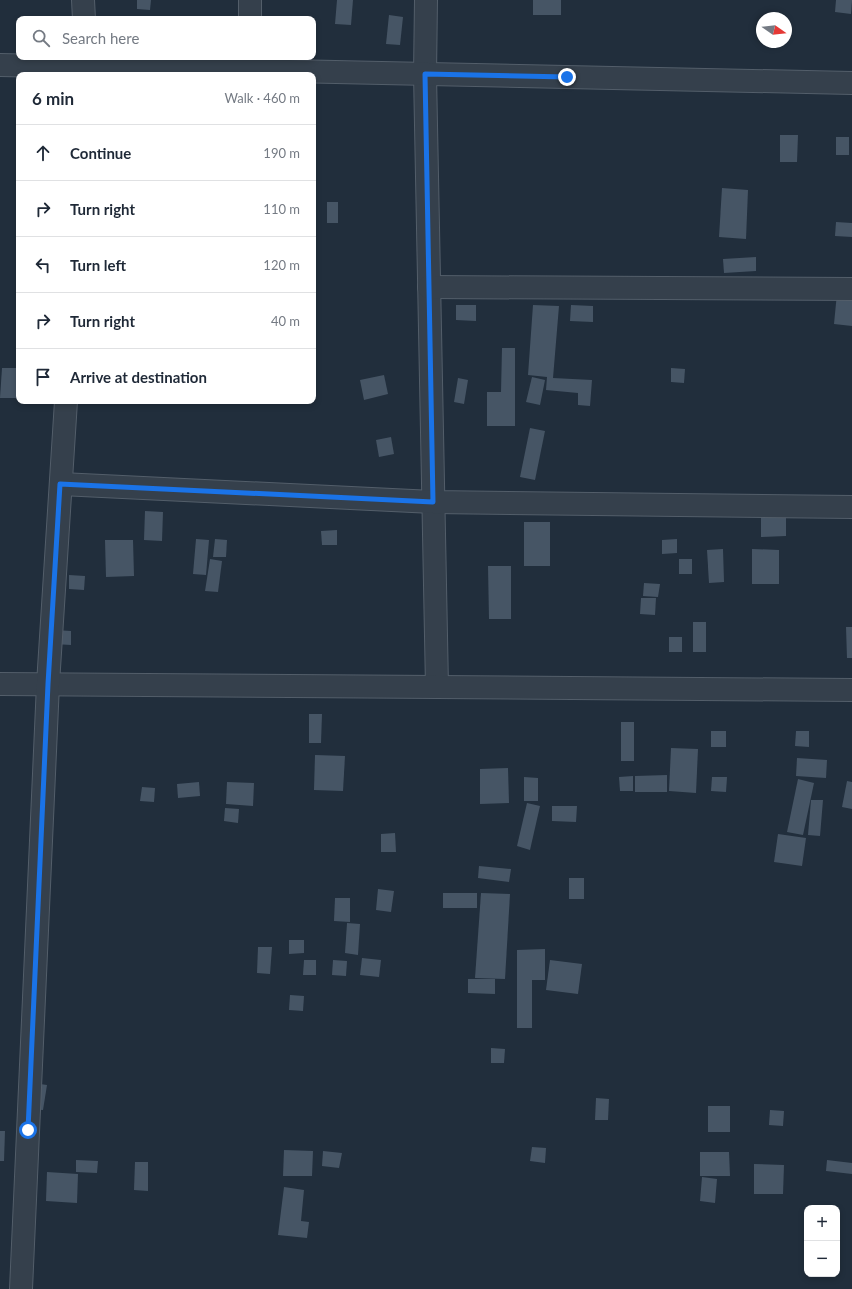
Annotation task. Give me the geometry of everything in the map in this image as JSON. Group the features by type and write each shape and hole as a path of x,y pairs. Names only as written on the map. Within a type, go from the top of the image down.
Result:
{"street":[{"path":"83,0 84,16"},
{"path":"250,0 250,16"},
{"path":"426,0 425,74 437,687"},
{"path":"0,65 86,66 250,64 425,74 852,83"},
{"path":"429,287 852,289"},
{"path":"21,1289 48,684 66,404"},
{"path":"60,484 433,502 852,507"},
{"path":"0,684 852,690"}],"building":[{"path":"137,0 151,0 150,10 137,9"},
{"path":"337,0 353,0 351,25 335,24"},
{"path":"533,0 561,0 561,15 533,15"},
{"path":"836,0 852,0 851,14 835,12"},
{"path":"389,15 403,17 400,45 386,44"},
{"path":"780,135 798,135 797,162 780,162"},
{"path":"836,137 849,137 849,155 836,155"},
{"path":"722,188 748,190 746,239 719,237"},
{"path":"327,202 338,202 338,223 327,223"},
{"path":"836,222 852,223 852,237 835,236"},
{"path":"756,257 756,271 724,273 723,259"},
{"path":"837,293 852,294 852,326 834,324"},
{"path":"456,305 476,305 476,321 456,320"},
{"path":"533,305 559,306 553,378 592,380 590,406 578,405 578,393 546,390 547,377 528,375"},
{"path":"571,305 593,306 593,322 570,321"},
{"path":"502,348 515,348 515,426 487,426 487,392 501,392"},
{"path":"2,368 16,368 16,398 0,398"},
{"path":"671,368 685,369 684,383 671,382"},
{"path":"384,375 388,394 364,400 360,380"},
{"path":"532,377 545,380 540,405 526,402"},
{"path":"458,378 468,380 464,404 454,402"},
{"path":"530,428 545,431 535,480 520,477"},
{"path":"391,437 394,454 379,457 376,440"},
{"path":"761,509 786,509 786,536 761,537"},
{"path":"145,511 163,512 162,541 144,540"},
{"path":"524,522 550,522 550,566 524,566"},
{"path":"337,530 337,545 322,545 321,531"},
{"path":"196,539 209,540 206,575 193,574"},
{"path":"215,539 227,540 226,557 213,557"},
{"path":"677,539 677,553 662,554 662,540"},
{"path":"105,540 133,540 134,576 106,577"},
{"path":"723,549 724,582 709,583 707,550"},
{"path":"752,549 779,550 779,584 752,584"},
{"path":"210,559 222,561 218,592 205,591"},
{"path":"679,559 692,559 692,574 679,574"},
{"path":"488,566 511,566 511,619 489,619"},
{"path":"69,575 85,576 84,590 69,589"},
{"path":"644,583 660,584 658,597 643,596"},
{"path":"641,598 656,598 655,615 640,614"},
{"path":"693,622 706,622 706,652 693,652"},
{"path":"846,627 852,627 852,658 847,658"},
{"path":"55,630 71,631 71,645 54,644"},
{"path":"669,637 682,637 682,652 669,652"},
{"path":"309,714 322,714 321,743 309,743"},
{"path":"621,722 634,722 634,761 621,761"},
{"path":"711,731 726,731 726,747 711,747"},
{"path":"796,731 809,731 809,747 795,746"},
{"path":"671,748 698,749 696,793 669,791"},
{"path":"315,755 345,756 343,791 314,790"},
{"path":"797,758 827,760 826,778 796,776"},
{"path":"508,768 509,803 480,804 480,769"},
{"path":"667,775 667,792 635,792 635,776"},
{"path":"633,776 633,791 620,791 619,777"},
{"path":"524,777 538,778 538,801 524,801"},
{"path":"712,777 727,777 726,792 711,791"},
{"path":"798,779 814,783 803,835 787,832"},
{"path":"847,781 852,782 852,809 842,807"},
{"path":"199,782 200,796 178,798 177,784"},
{"path":"227,782 254,783 253,806 226,804"},
{"path":"142,787 155,788 154,802 140,801"},
{"path":"811,800 823,800 820,836 808,835"},
{"path":"527,803 540,806 530,850 517,846"},
{"path":"552,806 577,806 576,822 552,821"},
{"path":"225,808 239,809 238,823 224,821"},
{"path":"395,833 396,852 381,852 381,834"},
{"path":"778,834 806,838 802,866 774,862"},
{"path":"479,866 511,869 509,882 478,878"},
{"path":"569,878 584,878 584,899 569,899"},
{"path":"378,889 394,891 391,912 376,910"},
{"path":"443,893 477,893 477,908 443,908"},
{"path":"481,893 510,894 505,979 475,978"},
{"path":"335,898 350,898 350,922 334,921"},
{"path":"347,923 360,924 358,955 345,953"},
{"path":"289,940 304,940 304,953 289,954"},
{"path":"258,947 272,947 270,974 257,973"},
{"path":"545,949 545,980 532,980 532,1028 517,1028 517,950"},
{"path":"362,958 381,960 379,977 360,975"},
{"path":"304,960 316,960 316,975 303,975"},
{"path":"333,960 347,961 346,976 332,975"},
{"path":"550,960 582,964 578,994 546,990"},
{"path":"468,979 495,979 495,994 468,993"},
{"path":"290,995 304,996 303,1011 289,1010"},
{"path":"491,1048 505,1049 504,1063 491,1063"},
{"path":"33,1083 47,1085 43,1110 29,1109"},
{"path":"596,1098 609,1099 608,1120 595,1120"},
{"path":"708,1106 730,1106 730,1132 708,1132"},
{"path":"770,1110 784,1111 783,1126 769,1125"},
{"path":"0,1131 5,1131 4,1161 0,1161"},
{"path":"532,1147 546,1148 545,1163 530,1161"},
{"path":"284,1150 313,1151 312,1176 283,1176"},
{"path":"323,1151 342,1153 339,1168 322,1166"},
{"path":"700,1152 729,1152 730,1176 700,1176"},
{"path":"76,1160 98,1161 97,1173 76,1172"},
{"path":"827,1160 852,1163 852,1174 826,1171"},
{"path":"135,1162 148,1162 148,1191 134,1190"},
{"path":"754,1164 784,1165 783,1194 754,1194"},
{"path":"47,1172 78,1174 77,1203 46,1201"},
{"path":"702,1177 717,1179 715,1203 700,1201"},
{"path":"284,1187 304,1190 301,1221 309,1222 307,1238 278,1235"}],"route":[{"path":"28,1130 48,684 60,484 433,502 425,74 567,77"}]}
